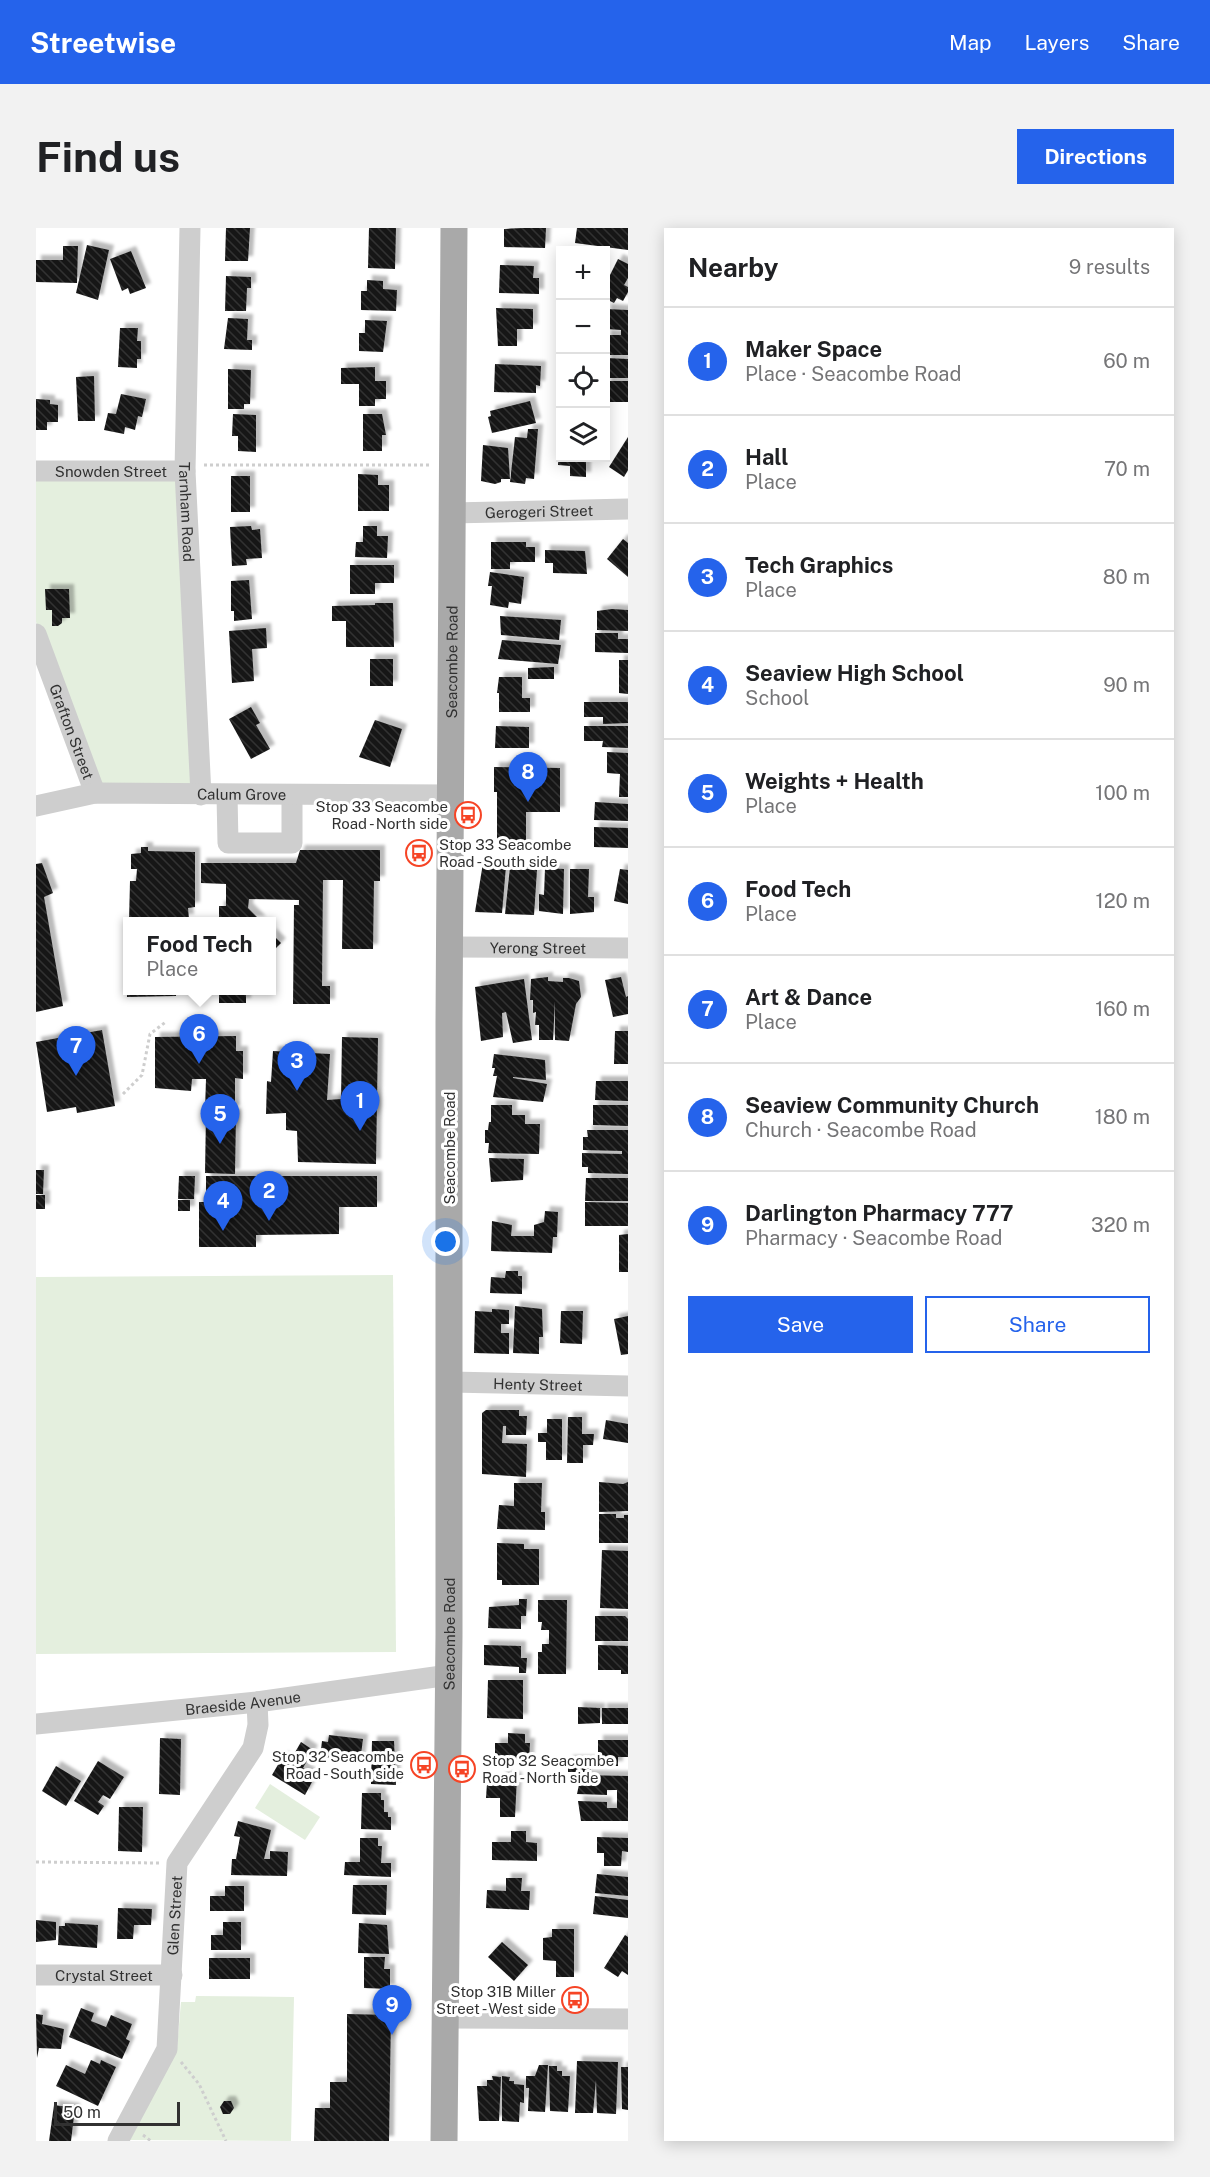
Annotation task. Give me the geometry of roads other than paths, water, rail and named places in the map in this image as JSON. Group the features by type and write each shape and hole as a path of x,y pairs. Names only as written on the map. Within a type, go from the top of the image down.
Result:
{"main road":[{"name":"Seacombe Road","path":"444,2141 449,1675 450,795 454,228"}],"street":[{"name":"Tarnham Road","path":"190,228 185,468 201,795"},
{"name":"Snowden Street","path":"36,471 185,468"},
{"name":"Gerogeri Street","path":"451,513 628,509"},
{"name":"Grafton Street","path":"36,634 95,793"},
{"name":"Calum Grove","path":"36,806 95,793 450,795"},
{"path":"227,795 228,843 292,843 292,795"},
{"name":"Yerong Street","path":"450,947 628,948"},
{"name":"Henty Street","path":"450,1382 628,1386"},
{"name":"Braeside Avenue","path":"36,1724 257,1702 449,1675"},
{"name":"Glen Street","path":"119,2139 167,2049 177,1863 254,1748 258,1725 257,1702"},
{"name":"Crystal Street","path":"36,1975 172,1975"},
{"path":"447,2018 628,2019"}],"place":[{"name":"Seaview Community Church","path":"528,802"},
{"name":"Stop 33 Seacombe Road - North side","path":"468,815"},
{"name":"Stop 33 Seacombe Road - South side","path":"419,853"},
{"name":"Food Tech","path":"199,1064"},
{"name":"Art & Dance","path":"76,1076"},
{"name":"Tech Graphics","path":"297,1091"},
{"name":"Maker Space","path":"360,1131"},
{"name":"Weights + Health","path":"220,1144"},
{"name":"Hall","path":"269,1221"},
{"name":"Seaview High School","path":"223,1231"},
{"name":"Stop 32 Seacombe Road - South side","path":"424,1765"},
{"name":"Stop 32 Seacombe Road - North side","path":"462,1769"},
{"name":"Stop 31B Miller Street - West side","path":"575,2000"},
{"name":"Darlington Pharmacy 777","path":"392,2035"}]}
